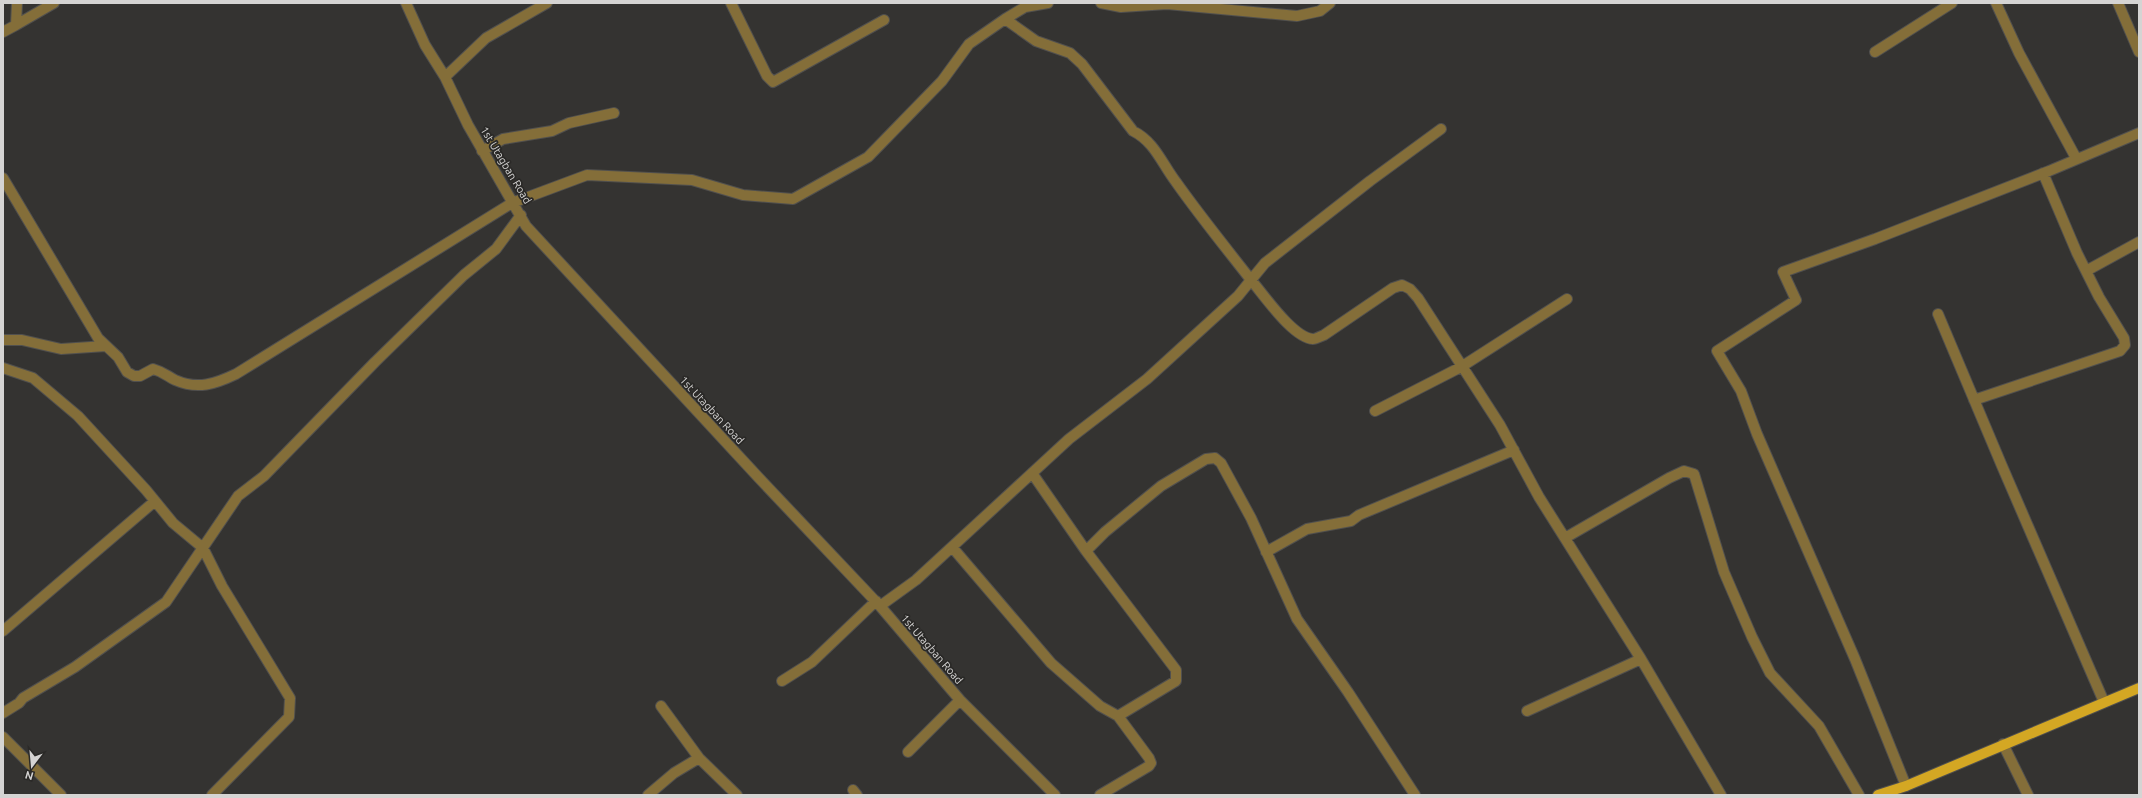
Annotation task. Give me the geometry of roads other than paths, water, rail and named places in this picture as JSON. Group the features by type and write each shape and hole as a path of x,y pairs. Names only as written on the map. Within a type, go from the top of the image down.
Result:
{"main road":[{"path":"1878,795 1892,793 2003,744 2139,688"}],"street":[{"path":"16,25 17,3"},
{"path":"3,32 54,3"},
{"name":"1st Utagban Road","path":"406,3 425,45 445,77 482,151 512,203 521,214 526,226 759,478 878,604 960,700 1055,795"},
{"path":"445,77 486,38 518,18 547,3"},
{"path":"731,3 767,76 773,82 884,20"},
{"path":"3,178 98,338 118,357 127,372 134,376 140,376 153,369 165,372 175,380 196,386 214,384 236,374 512,203 587,175 692,180 743,195 793,198 868,157 942,81 969,44 1004,19 1025,7 1048,3"},
{"path":"1101,3 1121,6 1167,4 1297,16 1320,11 1330,3"},
{"path":"1876,52 1952,3"},
{"path":"1996,3 2019,53 2076,158"},
{"path":"2118,3 2139,52"},
{"path":"1004,19 1036,41 1070,53 1082,64 1133,131 1145,137 1157,152 1175,182 1251,280 1295,331 1305,337 1314,339 1324,335 1393,288 1402,285 1418,298 1500,425 1539,497 1641,659 1721,795"},
{"path":"482,151 503,139 552,131 569,123 614,113"},
{"path":"782,681 812,662 878,604 916,580 1069,439 1147,379 1238,296 1265,264 1370,181 1441,129"},
{"path":"1906,786 1855,659 1757,434 1741,391 1717,351 1796,300 1783,272 1882,236 2043,173 2139,133"},
{"path":"1974,400 2120,351 2126,345 2124,338 2099,297 2043,173"},
{"path":"3,712 19,703 23,698 75,667 166,602 238,496 264,476 375,362 464,275 496,250 521,214"},
{"path":"2086,270 2139,242"},
{"path":"1376,411 1461,366 1567,298"},
{"path":"1938,314 2104,702"},
{"path":"3,340 22,340 61,349 106,346"},
{"path":"3,368 33,378 78,416 173,523 203,548 222,586 290,698 289,718 212,795"},
{"path":"1266,552 1307,529 1351,521 1359,515 1514,450"},
{"path":"1086,551 1105,532 1161,486 1206,459 1215,458 1221,462 1251,518 1297,619 1348,692 1415,795"},
{"path":"1566,538 1669,478 1684,471 1694,474 1724,572 1752,637 1770,673 1819,726 1859,795"},
{"path":"1032,473 1086,551 1176,670 1176,681 1118,716"},
{"path":"3,631 155,501"},
{"path":"952,547 1051,663 1100,706 1118,716 1130,730 1151,763 1149,766 1100,795"},
{"path":"1527,711 1641,659"},
{"path":"908,752 960,700"},
{"path":"661,706 699,758 737,795"},
{"path":"3,737 60,795"},
{"path":"2003,744 2028,795"},
{"path":"648,795 674,773 699,758"}]}
